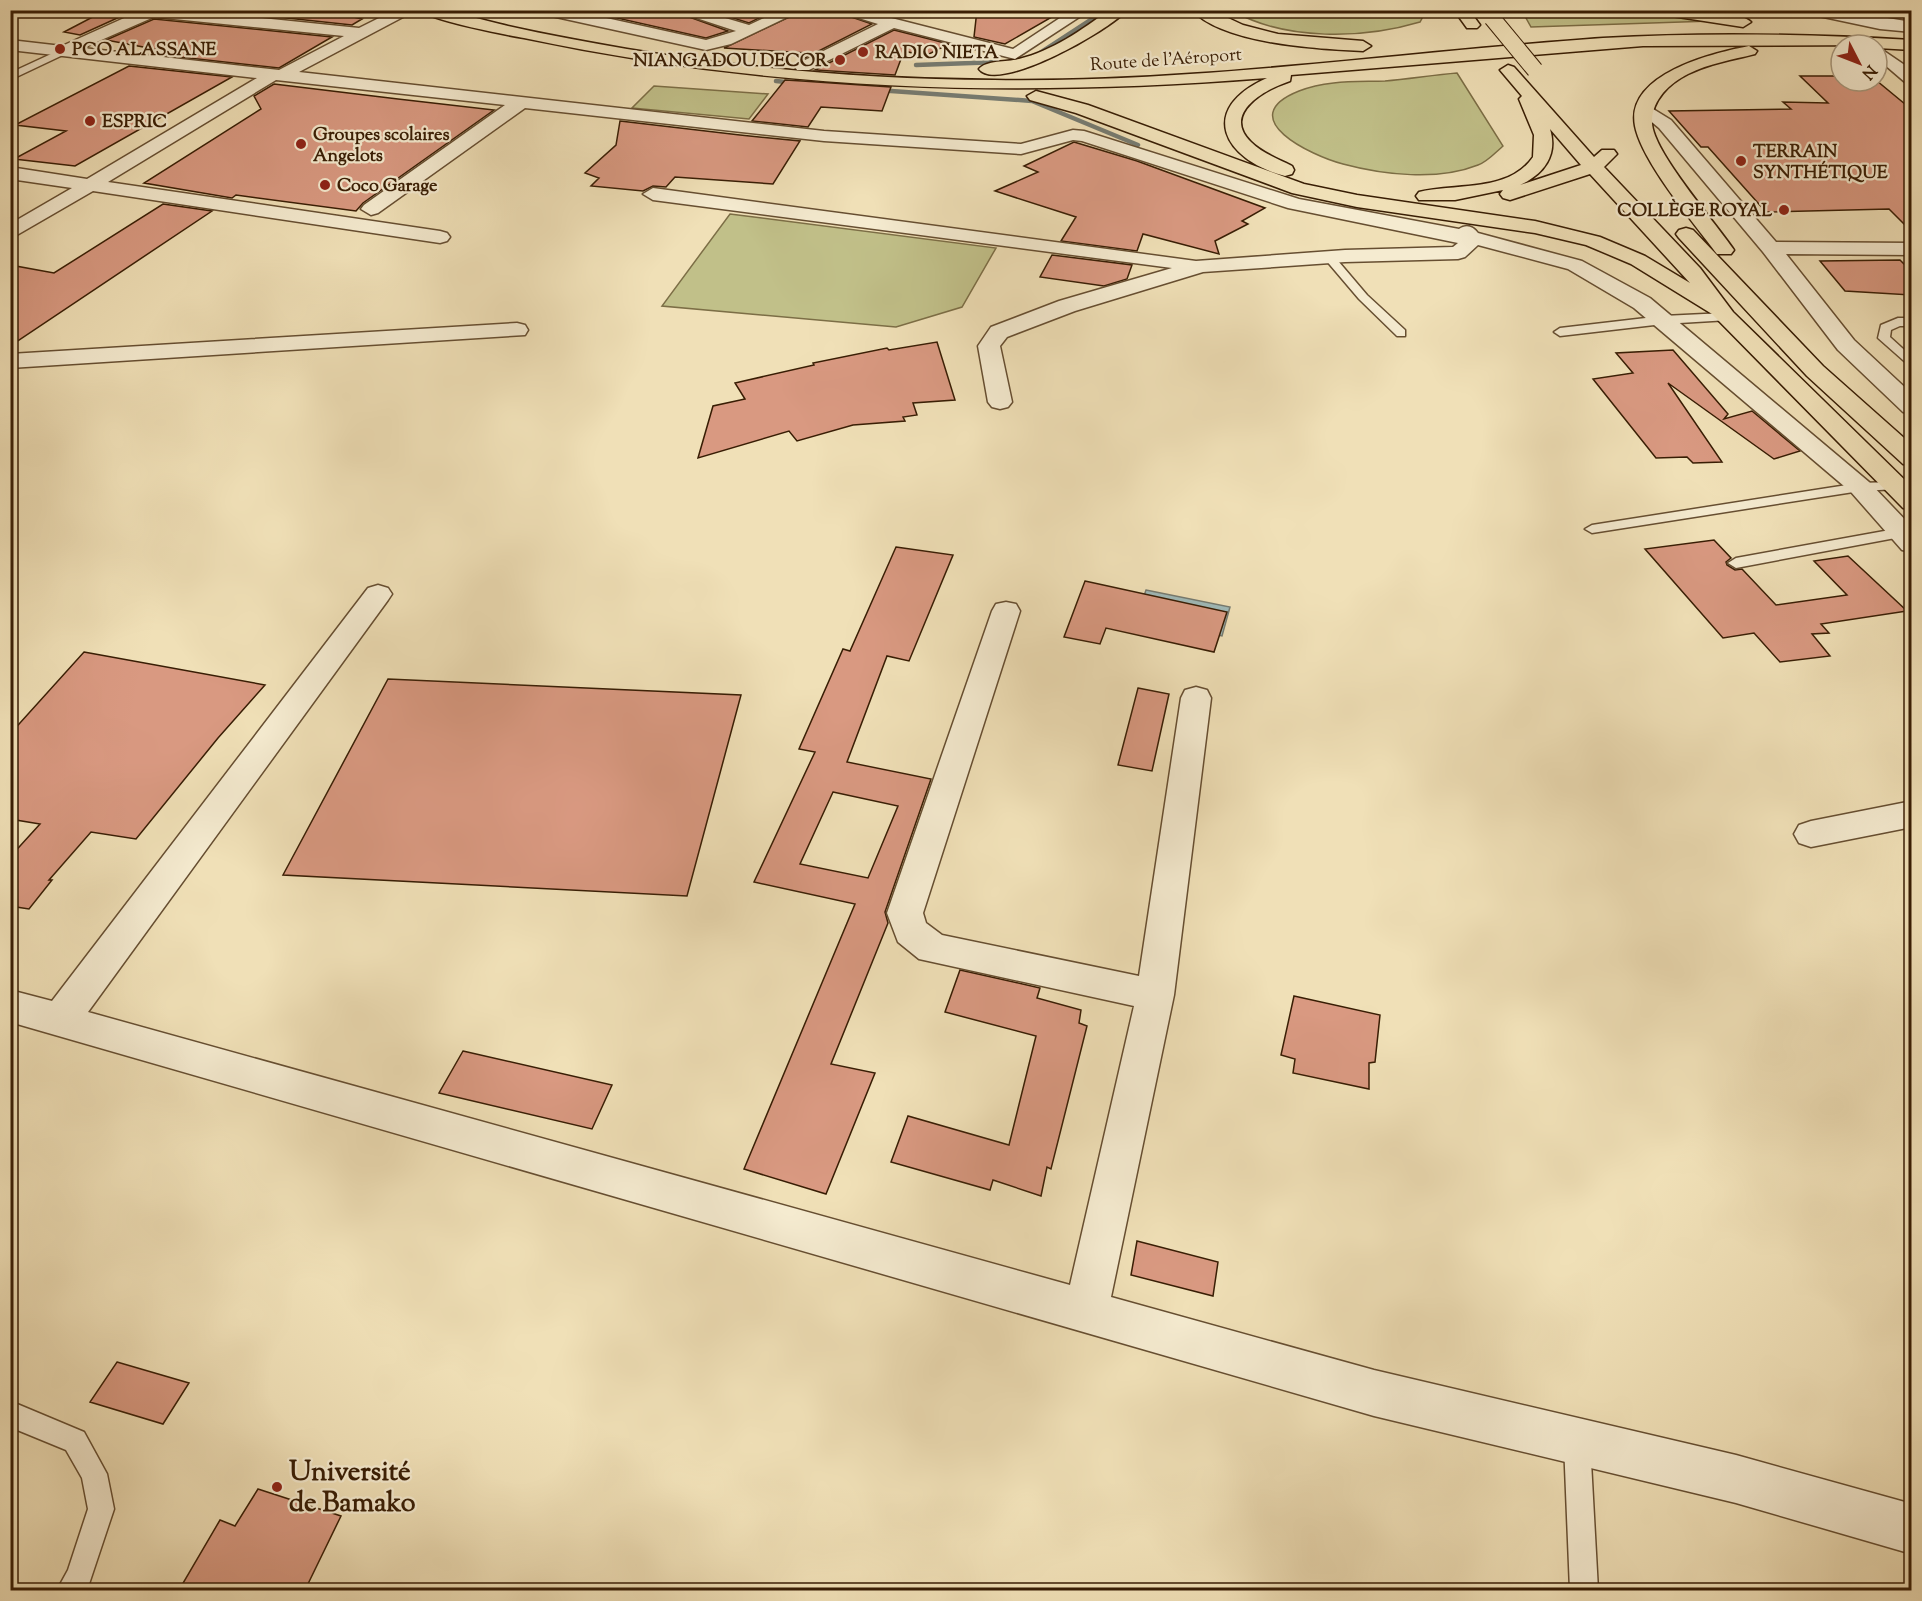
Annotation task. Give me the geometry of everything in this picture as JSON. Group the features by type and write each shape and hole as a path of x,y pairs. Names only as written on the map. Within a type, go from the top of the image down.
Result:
{"highway":[{"name":"Route de l'Aéroport","path":"427,10 549,41 630,56 841,80 951,85 1093,84 1605,43 1782,39 1829,41"},
{"name":"Route de l'Aéroport","path":"478,10 656,48 810,68 968,75 1143,72 1409,47 1637,31 1826,30 1911,36"},
{"path":"810,68 957,69 998,68 1025,64 1069,46 1120,10"},
{"path":"1199,10 1220,24 1265,37 1325,45 1409,47"},
{"path":"1461,10 1522,85 1601,160 1693,272 1721,313 1902,494"},
{"path":"1665,10 1826,30"},
{"path":"1490,14 1550,87"},
{"path":"1789,343 1653,146 1643,125 1645,109 1654,90 1682,71 1707,61 1783,47 1829,44"},
{"name":"Route de l'Aéroport","path":"1889,44 1911,45"},
{"path":"1356,64 1295,74 1265,83 1246,95 1237,108 1234,121 1237,137 1254,154 1275,165 1327,184 1373,193 1418,197 1454,195 1497,188 1532,169 1542,158 1542,130 1522,85"},
{"path":"951,85 1035,96 1082,108 1299,189 1358,201 1535,226 1593,241 1638,260 1721,313"},
{"path":"1595,136 1601,160"},
{"path":"1416,208 1474,203 1522,191 1601,160 1626,170"},
{"path":"1675,222 1815,371 1911,459"}],"street":[{"path":"10,233 277,75 398,14 383,10"},
{"path":"548,10 697,44 714,44 795,10"},
{"path":"680,10 751,30"},
{"path":"840,10 1014,54 1074,12"},
{"path":"1880,24 1896,10"},
{"path":"64,51 155,11 361,33"},
{"path":"1817,12 1826,30"},
{"path":"1817,12 1880,24 1911,27"},
{"path":"810,68 890,24"},
{"path":"10,45 824,136 1021,149 1073,135 1084,136 1294,204 1470,236 1542,253 1575,265 1615,285 1642,303 1860,487 1906,538"},
{"path":"1889,60 1911,79"},
{"path":"371,209 520,103"},
{"path":"1645,109 1665,124 1770,248 1846,345 1911,407"},
{"path":"10,172 440,237"},
{"path":"653,194 1201,266 1329,257 1458,253 1468,246 1470,236 1455,214"},
{"path":"1770,248 1911,249"},
{"path":"1000,402 989,346 999,332 1067,306 1201,266"},
{"path":"10,361 517,330"},
{"path":"60,1020 378,594"},
{"path":"1006,611 905,913 911,932 932,948 1155,995"},
{"path":"1086,1311 1155,995 1196,698"},
{"path":"1810,834 1911,814"},
{"path":"10,1006 1374,1393 1736,1479 1911,1529"}],"lane":[{"path":"10,77 64,51"},
{"path":"1329,257 1363,297 1401,333"},
{"path":"1560,332 1721,313"},
{"path":"1911,322 1898,322 1885,328 1884,338 1911,364"},
{"path":"1593,529 1860,487 1902,494"},
{"path":"1736,563 1906,538"},
{"path":"10,1414 75,1441 94,1474 101,1509 80,1577 71,1590"},
{"path":"1577,1441 1584,1590"}],"shaded area":[{"path":"1233,11 1426,11 1420,22 1398,28 1350,34 1325,34 1277,28"},
{"path":"1522,11 1658,11 1712,21 1531,27"},
{"path":"1457,73 1503,146 1485,162 1462,170 1411,175 1343,164 1298,145 1284,135 1275,124 1273,113 1280,102 1310,87 1331,83 1385,81"},
{"path":"654,86 768,94 749,119 632,108"},
{"path":"730,214 996,248 962,307 896,327 662,306"}],"water":[{"path":"1146,590 1230,607 1222,636 1136,619"}],"building":[{"path":"106,10 135,10 80,35 64,32"},
{"path":"211,10 323,10 362,19 352,25"},
{"path":"599,10 670,10 728,31 706,38 599,14"},
{"path":"708,10 775,10 749,23"},
{"path":"804,10 831,10 872,24 801,60 806,53 724,48"},
{"path":"977,10 1064,10 1005,44 974,37"},
{"path":"154,19 332,37 279,68 153,54 159,50 106,40"},
{"path":"894,30 949,44 925,56 904,51 895,75 815,70"},
{"path":"129,66 232,77 75,166 14,159 66,131 15,125"},
{"path":"1800,76 1829,76 1829,93 1889,93 1889,91 1911,109 1911,231 1889,209 1766,212 1708,147 1701,147 1669,111 1791,109 1783,102 1828,103"},
{"path":"785,80 891,87 882,111 821,107 808,127 752,121"},
{"name":"Groupes scolaires Angelots","path":"274,84 494,110 363,203 356,211 236,195 232,198 144,183 261,109 254,96"},
{"path":"620,121 800,141 773,184 675,177 666,187 653,186 643,191 591,186 599,178 585,173 616,145"},
{"path":"1074,142 1137,161 1265,208 1242,221 1248,224 1215,241 1219,254 1143,234 1137,251 1061,241 1076,217 995,191 1038,172 1024,166"},
{"path":"163,204 212,211 10,346 10,265 54,273"},
{"path":"1052,255 1132,265 1127,279 1104,286 1040,277"},
{"path":"1900,260 1911,271 1911,295 1845,291 1820,261"},
{"path":"937,342 955,400 913,403 917,415 903,417 905,421 853,425 797,441 789,431 698,458 713,406 745,399 735,383 814,365 813,363 887,348 889,350"},
{"path":"1673,350 1728,414 1724,419 1752,411 1800,451 1774,459 1668,383 1722,462 1693,463 1687,457 1656,458 1593,379 1633,373 1616,353"},
{"path":"1714,540 1731,558 1726,562 1727,565 1735,570 1742,569 1776,605 1847,595 1814,561 1848,556 1907,611 1821,624 1829,633 1812,634 1830,656 1780,662 1754,633 1723,638 1645,549"},
{"path":"896,547 953,555 909,661 887,656 847,762 931,779 885,912 888,923 831,1064 875,1073 826,1194 744,1169 855,904 754,882 815,752 799,749 843,649 850,651","holes":["833,792 898,806 868,878 800,864"]},
{"path":"1085,581 1227,612 1214,652 1106,628 1100,644 1064,637"},
{"path":"84,652 265,685 218,738 136,839 91,832 49,880 52,880 29,909 10,906 10,857 40,824 10,819 10,734"},
{"path":"388,679 741,695 687,896 283,875"},
{"path":"1138,688 1169,694 1152,771 1118,765"},
{"path":"960,970 1040,988 1037,998 1081,1010 1079,1023 1087,1026 1051,1169 1047,1167 1041,1196 993,1180 990,1190 891,1162 908,1116 1009,1145 1036,1036 945,1012"},
{"path":"1294,996 1380,1015 1375,1062 1369,1063 1369,1089 1293,1073 1295,1059 1281,1055"},
{"path":"463,1051 612,1085 592,1129 439,1093"},
{"path":"1137,1241 1218,1262 1213,1296 1131,1275"},
{"path":"117,1362 189,1383 163,1424 90,1402"},
{"path":"258,1489 341,1516 305,1590 179,1590 220,1520 235,1526"}],"waterway":[{"path":"1040,53 1106,10"},
{"path":"916,65 1000,62"},
{"path":"776,81 795,83"},
{"path":"877,90 1032,101 1138,145"}],"place":[{"name":"PCO ALASSANE","path":"60,49"},
{"name":"RADIO NIETA","path":"863,52"},
{"name":"NIANGADOU DECOR","path":"840,60"},
{"name":"ESPRIC","path":"90,121"},
{"name":"Groupes scolaires Angelots","path":"301,144"},
{"name":"TERRAIN SYNTHÉTIQUE","path":"1741,161"},
{"name":"Coco Garage","path":"325,185"},
{"name":"COLLÈGE ROYAL","path":"1784,210"},
{"name":"Université de Bamako","path":"277,1487"}]}
